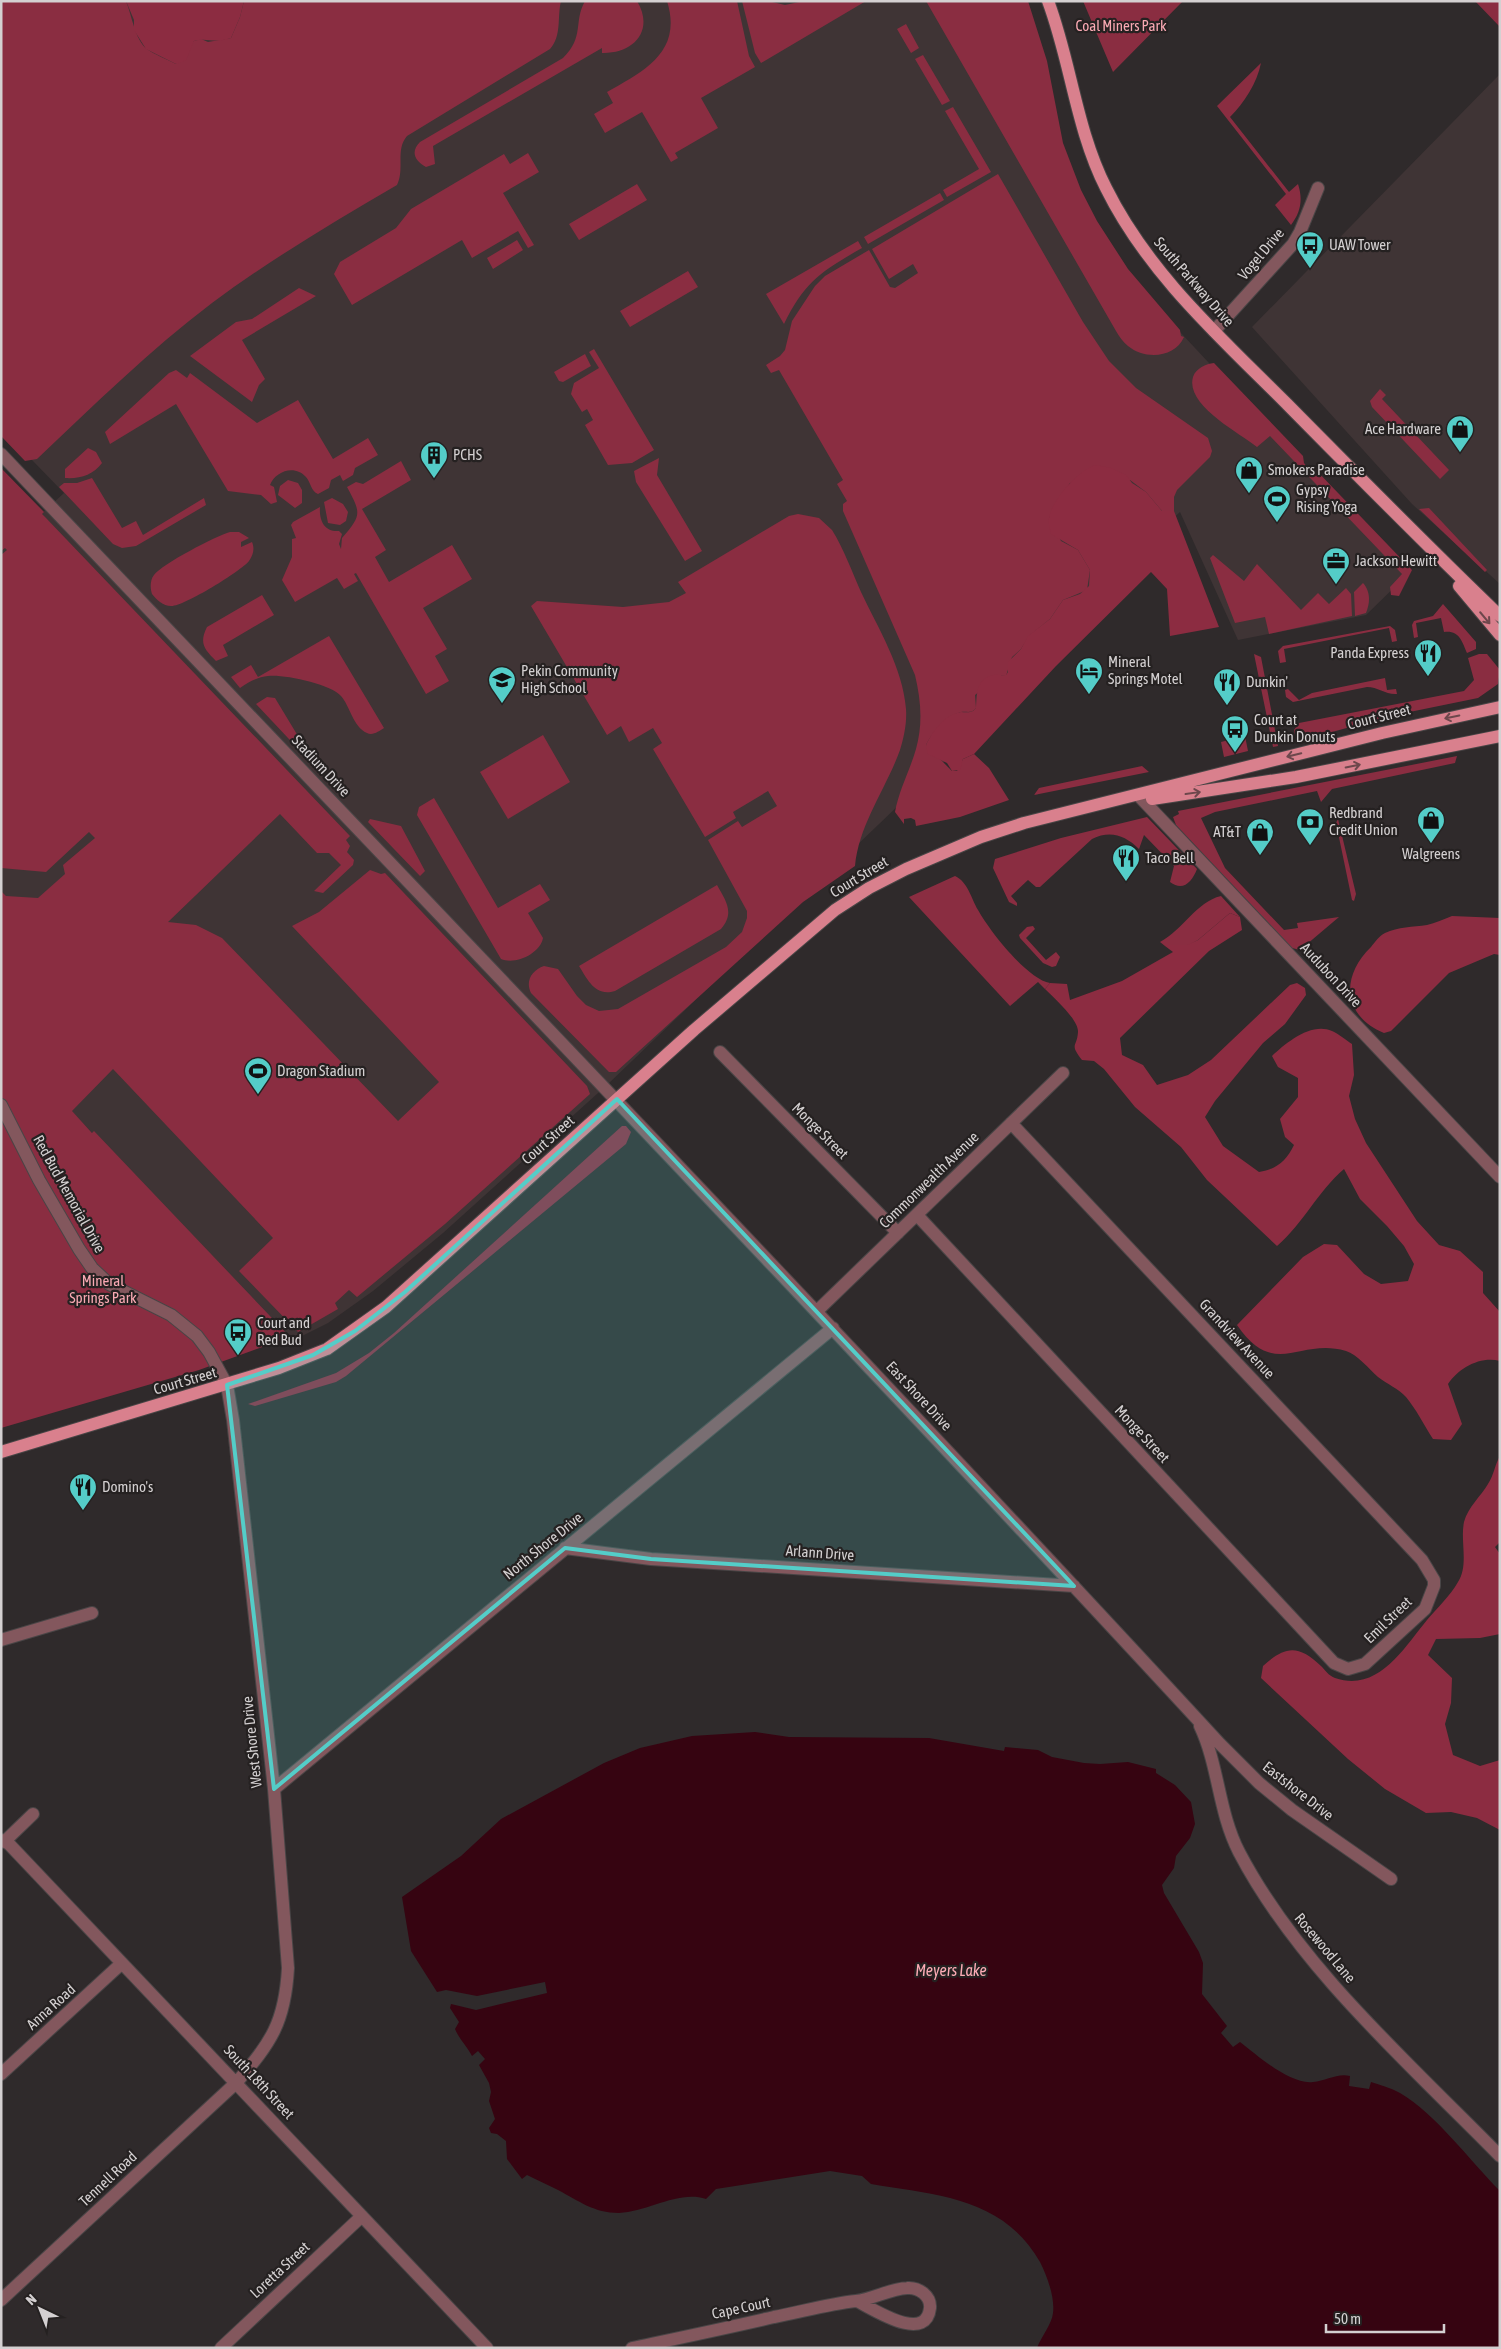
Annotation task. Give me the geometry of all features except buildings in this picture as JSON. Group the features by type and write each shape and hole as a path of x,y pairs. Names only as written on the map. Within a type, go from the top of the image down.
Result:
{"main road":[{"name":"South Parkway Drive","path":"1048,1 1082,124 1106,188 1123,219 1156,266 1214,331 1408,527 1500,616"},
{"name":"South Parkway Drive","path":"1408,527 1500,636"},
{"path":"1480,712 1500,699"},
{"name":"Court Street","path":"1,1452 227,1385 312,1355 355,1331 405,1292 694,1030 805,934 869,888 906,868 981,837 1033,821 1141,798 1382,733 1500,707"},
{"name":"Court Street","path":"1141,798 1296,777 1500,736"}],"street":[{"name":"Vogel Drive","path":"1214,331 1293,244 1300,232 1318,188"},
{"name":"Stadium Drive","path":"1,454 617,1099"},
{"name":"Audubon Drive","path":"1141,798 1500,1177"},
{"name":"Monge Street","path":"720,1052 898,1233"},
{"name":"Commonwealth Avenue","path":"817,1311 1063,1073"},
{"name":"East Shore Drive","path":"617,1099 1196,1717"},
{"name":"Red Bud Memorial Drive","path":"1,1105 39,1180 78,1249 92,1268 109,1284 181,1321 197,1336 209,1352 227,1385"},
{"name":"Grandview Avenue","path":"1011,1123 1422,1560 1434,1580"},
{"name":"Monge Street","path":"917,1215 1329,1659 1348,1669"},
{"name":"North Shore Drive","path":"274,1789 833,1328"},
{"name":"West Shore Drive","path":"227,1385 233,1420 274,1789 288,1968 286,1994 280,2021 269,2043 237,2082"},
{"name":"Arlann Drive","path":"566,1548 651,1559 1074,1586"},
{"name":"Emil Street","path":"1348,1669 1357,1668 1372,1659 1418,1617 1429,1602 1434,1580"},
{"path":"1,1640 92,1613"},
{"name":"Eastshore Drive","path":"1196,1717 1259,1782 1285,1805 1391,1879"},
{"name":"Rosewood Lane","path":"1196,1717 1206,1742 1222,1810 1233,1838 1262,1892 1282,1922 1307,1954 1358,2011 1500,2156"},
{"path":"3,1840 33,1814"},
{"name":"South 18th Street","path":"3,1840 237,2082 487,2348"},
{"name":"Anna Road","path":"1,2074 122,1964"},
{"name":"Tennell Road","path":"1,2300 237,2082"},
{"name":"Loretta Street","path":"221,2348 362,2216"},
{"name":"Cape Court","path":"632,2348 857,2301 908,2288 918,2289 926,2295 930,2306 928,2315 921,2323 909,2325 893,2320 857,2301"}],"highlighted area":[{"path":"617,1099 1074,1586 651,1559 565,1548 274,1789 227,1385 313,1355 355,1331 405,1292"}],"shaded area":[{"name":"Pekin Community High School","path":"1,1 1017,1 1057,155 1093,225 1139,288 1407,575 1366,615 1238,640 1180,512 1111,575 1123,590 608,1084 443,1233 373,1291 328,1323 290,1342 288,1337 1,1038 1,551 64,493 1,428"},
{"path":"126,1 244,1 240,17 231,38 194,41 186,60 176,64 146,49 134,30 134,20"},
{"path":"1500,74 1500,584 1412,504 1252,327"},
{"path":"1095,465 1111,468 1126,475 1132,483 1146,492 1162,511 1174,511 1219,627 1170,636 1167,589 1151,572 1056,666 974,754 963,759 960,770 952,771 947,763 928,754 926,745 932,734 949,716 973,711 976,708 979,687 984,679 994,675 1006,675 1008,672 1008,662 1021,649 1028,636 1050,619 1063,600 1080,594 1089,586 1090,570 1078,550 1051,534 1049,520 1051,511 1060,495 1081,473"},
{"path":"1230,913 1240,917 1242,930 1209,951 1120,1038 1122,1055 1143,1065 1157,1085 1188,1075 1211,1060 1290,985 1297,983 1305,988 1306,995 1285,1024 1263,1043 1215,1101 1205,1117 1223,1146 1259,1172 1271,1169 1288,1156 1294,1145 1285,1137 1280,1119 1298,1097 1298,1078 1278,1067 1272,1056 1299,1035 1316,1029 1332,1031 1352,1044 1354,1075 1349,1096 1355,1119 1366,1143 1417,1221 1439,1245 1460,1251 1483,1272 1483,1293 1500,1312 1500,1361 1485,1360 1464,1368 1448,1384 1462,1424 1451,1440 1433,1439 1406,1397 1378,1377 1359,1358 1350,1353 1329,1348 1276,1354 1263,1350 1251,1341 1237,1325 1303,1257 1324,1244 1337,1245 1364,1274 1381,1284 1408,1281 1414,1264 1404,1246 1360,1199 1344,1169 1326,1187 1295,1228 1277,1246 1207,1180 1181,1147 1135,1107 1104,1069 1094,1061 1082,1060 1075,1048 1078,1032 1075,1021 1045,989 1050,983 1067,984 1070,1000 1122,981 1173,952 1165,946 1187,945 1198,940"},
{"path":"1452,916 1500,918 1500,955 1494,954 1449,973 1391,1031 1384,1033 1370,1026 1360,1017 1350,995 1354,971 1361,959 1377,939 1385,933 1400,928 1427,925"},
{"path":"1500,1456 1500,1542 1495,1547 1500,1554 1500,1634 1480,1638 1436,1639 1428,1655 1452,1678 1451,1703 1445,1724 1453,1755 1480,1766 1500,1760 1500,1830 1477,1818 1451,1812 1426,1813 1385,1789 1348,1759 1261,1678 1263,1666 1278,1654 1292,1650 1313,1659 1333,1677 1350,1681 1364,1679 1377,1674 1389,1665 1458,1582 1464,1561 1464,1522 1490,1481"}],"green space":[{"path":"1,1 126,1 137,34 143,45 176,64 194,41 201,39 208,42 231,38 240,17 244,1 561,1 558,32 550,49 407,136 403,141 397,185 280,256 212,303 144,359 37,459 25,461 1,436"},
{"path":"585,1 637,1 642,12 643,22 642,31 638,39 623,50 602,53 602,48 433,146 435,164 426,167 419,162 415,156 415,149 420,142 563,58 574,43"},
{"path":"667,1 737,1 749,56 755,67 701,98 718,128 675,153 678,158 671,162 642,112 605,133 594,114 613,103 607,92 646,67 657,58 665,47 670,34 671,19"},
{"path":"742,1 768,1 785,5 804,1 866,1 761,63 755,53"},
{"path":"926,1 1028,1 1047,61 1063,143 1081,190 1097,221 1128,269 1180,330 1181,336 1184,337 1174,349 1167,353 1151,355 1135,350 1124,343"},
{"name":"Coal Miners Park","path":"1083,1 1183,1 1113,72"},
{"path":"1475,1 1500,1 1500,27"},
{"path":"906,24 919,48 911,53 897,29"},
{"path":"923,55 950,101 942,105 915,59"},
{"path":"1261,63 1249,92 1230,117 1289,192 1298,184 1300,205 1291,225 1275,205 1286,194 1217,106"},
{"path":"953,107 991,172 947,197 943,190 979,169 945,111"},
{"path":"528,153 539,172 503,193 534,245 528,248 518,231 472,258 462,240 352,305 334,274 340,262 396,228 411,209 504,154 510,164"},
{"path":"998,174 1083,322 1109,361 1136,388 1208,438 1212,451 1210,457 1177,490 1174,497 1174,511 1162,511 1146,492 1130,480 1070,483 1049,518 1061,541 1078,550 1090,570 1087,590 1063,600 1050,619 1029,636 1021,649 1012,657 1006,676 999,675 975,695 976,708 971,712 961,712 950,717 936,730 926,745 952,771 957,771 963,759 974,754 989,768 1009,800 960,817 916,826 915,820 911,818 904,819 904,824 895,812 916,749 920,730 920,703 915,675 843,511 843,504 847,501 837,484 843,480 779,370 771,373 766,365 780,356 785,350 792,321 815,286 825,276 869,250 890,287 895,288 918,273 913,264 889,279 872,249"},
{"path":"637,184 647,200 579,240 569,224"},
{"path":"940,193 944,200 868,244 864,237"},
{"path":"517,240 523,250 493,269 487,258"},
{"path":"858,241 862,248 825,271 807,287 799,297 784,324 766,294"},
{"path":"688,271 698,287 630,327 620,311"},
{"path":"299,288 316,296 242,340 265,379 259,385 252,402 190,356 236,322 252,319"},
{"path":"594,349 654,450 632,463 608,465 585,425 593,420 587,409 582,412 571,394 574,383 599,368 589,352"},
{"path":"585,354 591,366 563,382 559,381 554,372"},
{"path":"1214,363 1303,456 1307,467 1315,469 1412,570 1399,596 1391,595 1390,587 1402,574 1270,436 1257,447 1226,426 1197,398 1193,387 1193,377 1196,371 1202,367"},
{"path":"176,370 187,378 190,373 257,423 298,400 333,459 368,438 378,455 355,468 353,475 343,481 340,475 331,480 329,488 318,494 302,473 291,470 281,473 276,476 270,485 274,487 277,502 271,504 261,495 228,491 176,404 110,444 105,432 169,373"},
{"path":"1380,389 1386,395 1382,399 1449,470 1440,479 1372,407 1370,401"},
{"path":"88,448 96,452 102,463 95,471 86,475 76,478 65,478 65,469"},
{"path":"659,458 657,475 702,551 685,561 636,482 634,471"},
{"path":"401,461 411,480 362,509 386,550 375,557 389,582 452,545 472,579 423,608 447,649 435,656 449,681 426,694 356,573 354,574 358,581 344,589 337,578 295,602 282,580 292,557 292,539 296,538 291,525 293,522 320,507 320,516 323,524 330,530 339,531 342,534 339,544 341,549 342,538 353,524 357,514 357,508 347,487 356,482 363,484"},
{"name":"Mineral Springs Park","path":"1,468 44,512 42,514 350,836 346,840 350,846 347,852 354,860 353,865 323,893 314,891 341,865 329,853 317,853 280,814 168,922 196,925 222,938 398,1121 439,1082 292,926 319,912 370,870 381,874 385,873 587,1086 590,1094 445,1224 357,1297 349,1290 335,1303 338,1309 298,1332 239,1271 273,1238 113,1069 72,1111 92,1133 94,1131 290,1337 199,1370 1,1428 1,891 6,896 38,898 65,874 63,865 95,838 89,832 46,872 1,868 1,555 7,550 5,548 1,551"},
{"path":"92,478 122,528 136,521 143,535 204,498 206,505 136,546 122,548 113,544 59,487 64,483 77,483"},
{"path":"288,480 298,483 302,490 302,503 295,508 278,495 280,486"},
{"path":"332,498 343,504 348,512 346,521 340,525 328,523 324,502"},
{"path":"1429,508 1487,570 1485,572 1419,509"},
{"path":"798,514 819,518 832,530 889,649 900,678 906,709 905,730 900,750 867,821 855,866 803,902 616,1072 609,1072 531,993 529,980 531,976 536,970 544,966 558,969 577,996 586,1005 599,1011 618,1009 726,947 742,932 747,918 747,911 708,840 738,821 742,827 777,806 768,791 733,812 736,818 705,837 653,749 662,743 653,728 629,742 621,726 607,735 531,606 537,601 623,607 669,602 686,593 678,582 789,516"},
{"path":"230,532 239,532 249,538 241,542 241,547 252,542 252,554 244,566 212,588 177,605 165,605 152,594 152,579 159,570 190,551"},
{"path":"1213,555 1244,581 1257,564 1301,610 1318,593 1329,604 1346,588 1351,594 1352,616 1269,634 1265,617 1235,623 1210,558"},
{"path":"1363,583 1369,594 1368,605 1366,613 1355,616 1354,592"},
{"path":"262,595 274,615 223,645 228,656 216,661 204,646 203,637 207,627"},
{"path":"1443,604 1476,642 1476,649 1467,653 1457,635 1444,632 1441,618 1416,623 1418,637 1414,638 1412,625 1414,621 1433,616"},
{"path":"1390,626 1395,630 1397,641 1392,642 1389,628 1284,649 1286,662 1280,663 1278,651 1283,646"},
{"path":"329,636 384,728 374,734 369,734 358,726 341,696 317,684 295,678 275,676 257,679 240,688 231,677 251,665 258,677"},
{"path":"1254,654 1261,657 1278,746 1273,747"},
{"path":"1479,654 1487,654 1500,670 1498,684 1478,698 1390,716 1296,742 1294,730 1299,723 1464,691 1474,680 1468,658"},
{"path":"1385,678 1387,690 1396,689 1397,694 1367,687 1293,702 1286,697 1285,690 1288,689 1299,700 1312,693"},
{"path":"267,697 275,698 307,751 304,755 256,704"},
{"path":"543,735 570,782 508,819 480,772"},
{"path":"1245,736 1248,751 1224,757 1221,742"},
{"path":"1457,756 1455,763 1332,789 1321,802 1317,791 1215,812 1201,818 1225,868 1284,930 1298,928 1297,923 1339,917 1300,950 1292,948 1176,825 1173,817 1179,814 1178,811"},
{"path":"1142,766 1149,772 1034,795 1039,788"},
{"path":"434,798 498,908 540,884 550,900 528,913 543,938 537,949 526,957 513,961 501,959 417,815 419,807"},
{"path":"1147,817 1197,869 1190,881 1183,886 1170,882 1174,866 1144,835 1139,849 1128,840 1117,835 1105,835 1092,839 1040,887 1036,887 1028,880 1011,896 1017,903 1017,906 1009,902 993,868 995,859 1061,838"},
{"path":"370,819 401,826 425,871 420,876 368,822"},
{"path":"1338,819 1356,894 1354,901 1352,900 1336,823"},
{"path":"955,876 966,886 983,919 1000,941 1031,973 1041,980 1050,983 1045,989 1038,982 1010,1006 909,897"},
{"path":"717,885 728,907 728,918 721,929 615,991 602,992 589,982 579,966"},
{"path":"1221,896 1240,917 1230,913 1198,940 1187,946 1165,946 1160,942 1176,931 1204,904"},
{"path":"1033,926 1035,929 1026,938 1046,960 1056,952 1060,957 1056,966 1052,967 1043,963 1020,938 1019,935 1027,927"},
{"path":"622,1126 626,1126 631,1132 626,1144 346,1376 336,1382 255,1406 248,1404 336,1373 369,1353 394,1333"}],"water":[{"name":"Meyers Lake","path":"755,1732 789,1737 929,1738 1004,1751 1005,1747 1038,1750 1052,1757 1084,1763 1128,1762 1156,1769 1156,1773 1175,1785 1191,1802 1195,1824 1190,1838 1176,1856 1174,1868 1162,1885 1164,1893 1199,1952 1203,1963 1202,1994 1227,2026 1221,2033 1233,2047 1240,2042 1274,2068 1294,2079 1313,2082 1345,2075 1350,2076 1349,2086 1369,2089 1371,2082 1400,2093 1440,2125 1500,2191 1500,2348 1037,2348 1051,2322 1053,2313 1050,2287 1040,2262 1025,2240 1007,2224 987,2212 966,2203 943,2196 871,2184 862,2176 830,2171 716,2189 706,2199 685,2197 630,2212 619,2213 594,2209 527,2175 522,2179 507,2159 506,2141 497,2134 491,2133 489,2128 495,2119 489,2101 491,2092 489,2083 479,2065 485,2059 478,2051 472,2056 455,2029 459,2022 450,2008 451,2004 476,2010 547,1993 545,1982 477,1996 446,1990 437,1992 411,1951 402,1897 461,1856 501,1819 604,1763 640,1748 692,1736"}],"place":[{"name":"UAW Tower","path":"1310,269"},
{"name":"Ace Hardware","path":"1460,453"},
{"name":"PCHS","path":"434,479"},
{"name":"Smokers Paradise","path":"1249,494"},
{"name":"Gypsy Rising Yoga","path":"1277,523"},
{"name":"Jackson Hewitt","path":"1336,585"},
{"name":"Panda Express","path":"1428,677"},
{"name":"Mineral Springs Motel","path":"1089,695"},
{"name":"Pekin Community High School","path":"502,704"},
{"name":"Dunkin'","path":"1227,706"},
{"name":"Court at Dunkin Donuts","path":"1235,753"},
{"name":"Walgreens","path":"1431,844"},
{"name":"Redbrand Credit Union","path":"1310,846"},
{"name":"AT&T","path":"1260,856"},
{"name":"Taco Bell","path":"1126,882"},
{"name":"Dragon Stadium","path":"258,1095"},
{"name":"Court and Red Bud","path":"238,1356"},
{"name":"Domino's","path":"83,1511"}]}
